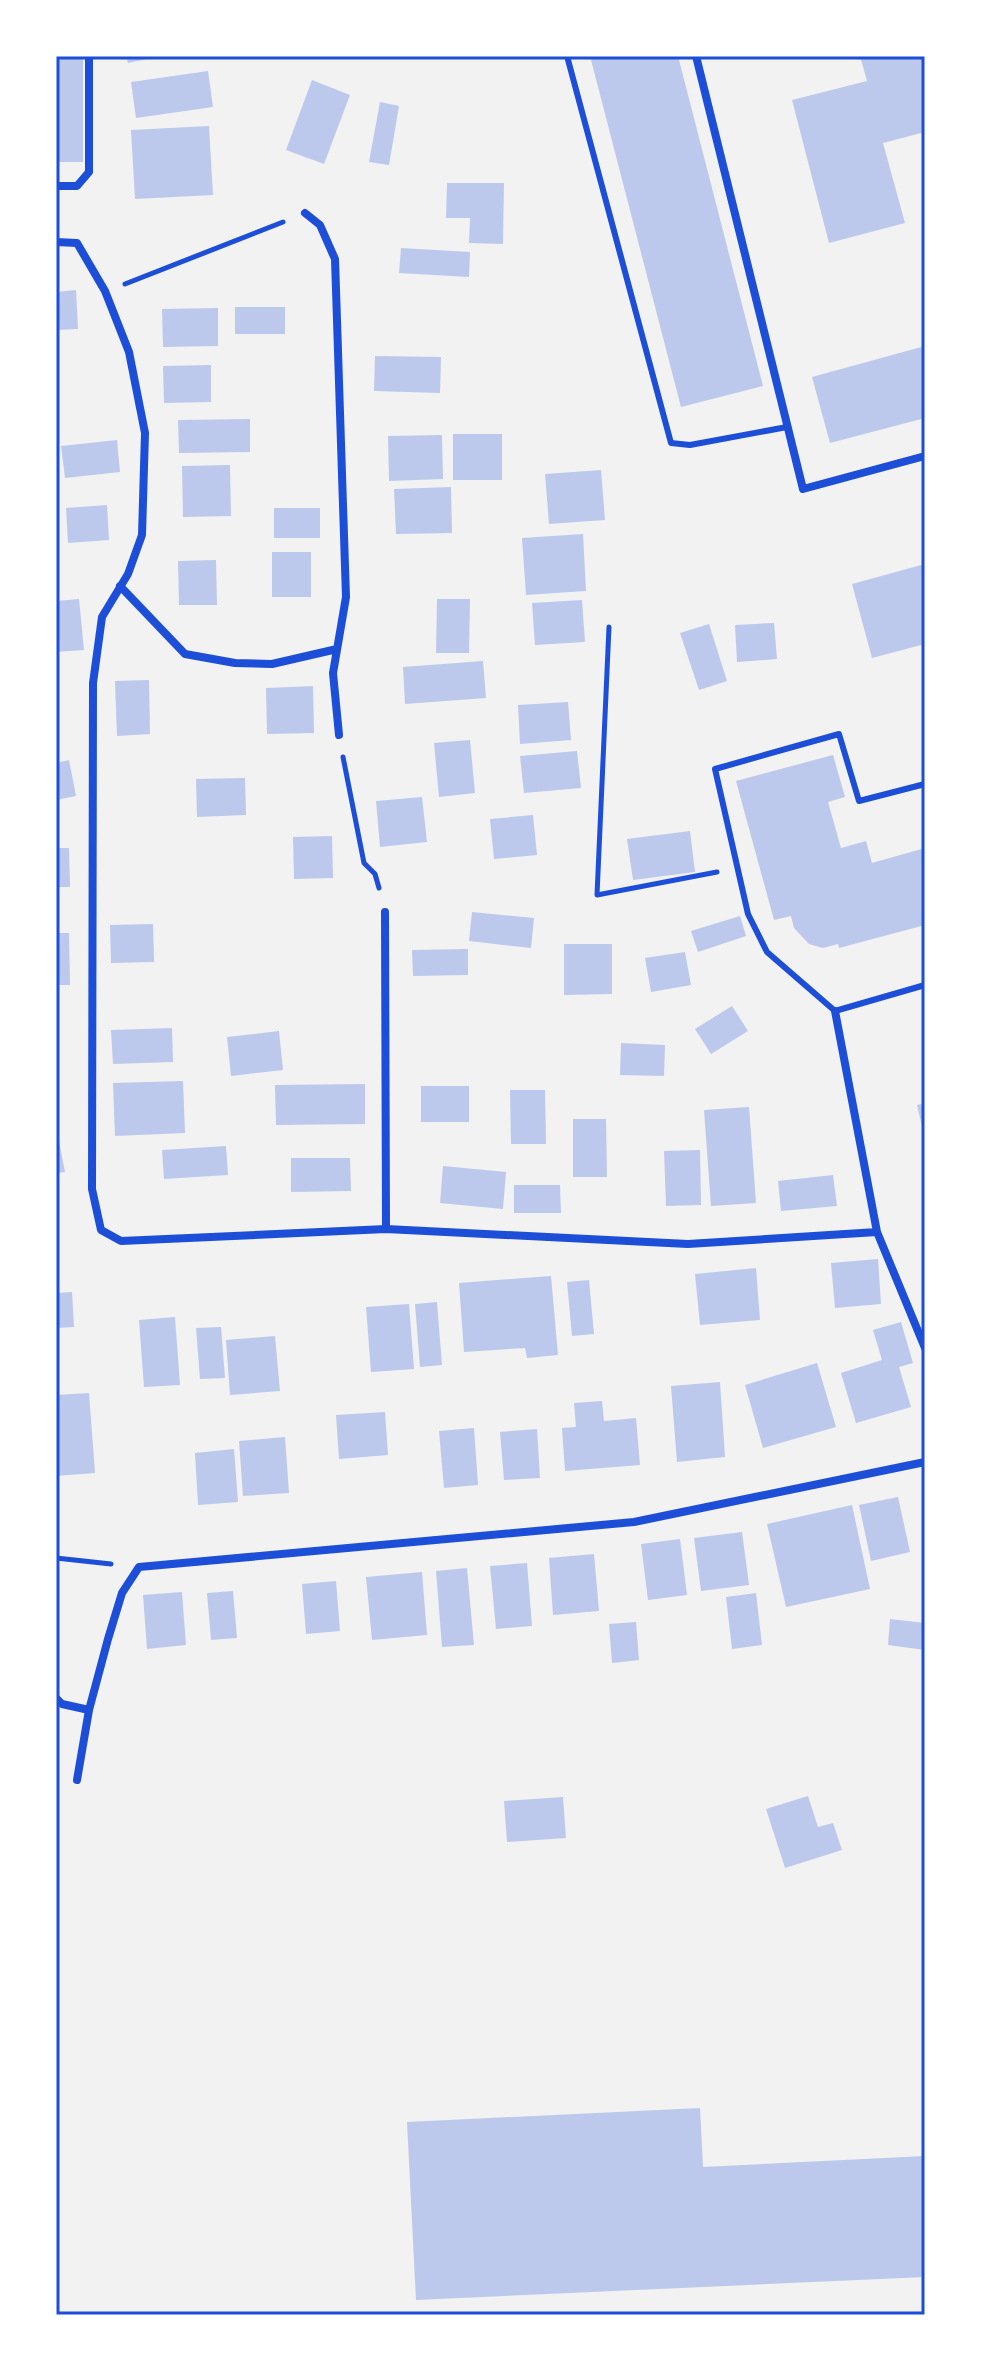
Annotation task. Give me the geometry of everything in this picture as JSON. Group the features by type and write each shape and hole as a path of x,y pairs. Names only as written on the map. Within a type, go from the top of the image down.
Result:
{"street":[{"path":"56,186 77,186 89,172 89,56"},
{"path":"696,56 803,489 925,456"},
{"path":"305,213 320,225 335,259 346,597 333,673 339,735"},
{"path":"56,242 77,243 105,291 129,352 145,433 142,535 128,574 102,617 93,683 92,1189 101,1230 121,1241 386,1229 688,1244 877,1232"},
{"path":"120,586 185,654 235,663 272,664 337,649"},
{"path":"385,912 386,1229"},
{"path":"835,1011 877,1232 925,1348"},
{"path":"77,1780 89,1710 122,1593 139,1567 634,1522 925,1462"},
{"path":"56,1698 62,1704 89,1710"}],"lane":[{"path":"567,56 671,443 690,445 787,427"},
{"path":"925,784 859,801 839,734 715,769 748,914 767,952 835,1011 925,985"}],"path":[{"path":"105,291 305,213"},
{"path":"609,627 597,895 738,868"},
{"path":"339,735 364,863 375,874 385,912"},
{"path":"56,1558 139,1567"}],"building":[{"path":"56,56 83,56 83,162 56,162"},
{"path":"126,56 157,56 157,57 128,63"},
{"path":"590,56 678,56 763,386 681,407"},
{"path":"860,56 925,56 925,132 883,143 905,223 829,243 792,100 867,81"},
{"path":"208,71 213,107 136,118 131,82"},
{"path":"312,80 350,95 324,164 286,150"},
{"path":"380,102 399,106 389,165 369,162"},
{"path":"209,126 213,195 135,199 131,130"},
{"path":"447,183 504,183 503,244 469,243 470,218 446,218"},
{"path":"401,248 470,252 469,277 399,273"},
{"path":"76,290 78,329 56,330 56,292"},
{"path":"235,307 285,307 285,334 235,334"},
{"path":"218,308 218,346 163,347 162,309"},
{"path":"925,346 925,418 830,443 812,377"},
{"path":"375,356 441,357 440,393 374,391"},
{"path":"211,365 211,402 164,403 163,366"},
{"path":"250,419 250,452 179,453 178,420"},
{"path":"453,434 502,434 502,480 453,480"},
{"path":"442,435 443,479 389,481 388,436"},
{"path":"117,440 120,472 65,478 61,446"},
{"path":"230,465 231,516 183,517 182,466"},
{"path":"601,470 605,520 549,524 545,474"},
{"path":"451,487 452,533 396,534 394,489"},
{"path":"107,505 109,540 68,543 66,508"},
{"path":"274,508 320,508 320,538 274,538"},
{"path":"583,534 586,591 526,595 522,538"},
{"path":"272,552 311,552 311,597 272,597"},
{"path":"216,560 217,605 179,605 178,561"},
{"path":"925,564 925,644 872,658 852,584"},
{"path":"79,599 84,650 56,652 56,601"},
{"path":"437,599 470,599 469,653 436,653"},
{"path":"582,600 585,642 535,645 532,603"},
{"path":"774,623 777,659 737,662 735,625"},
{"path":"709,624 727,681 699,690 680,633"},
{"path":"483,661 486,698 405,704 403,667"},
{"path":"149,680 150,734 117,736 115,681"},
{"path":"313,686 314,733 267,734 266,688"},
{"path":"568,702 571,740 520,744 518,705"},
{"path":"470,740 475,793 439,797 434,743"},
{"path":"577,751 581,788 524,793 520,756"},
{"path":"833,755 845,797 828,802 841,848 866,841 872,863 925,848 925,925 839,948 838,944 823,948 809,944 794,928 791,916 774,920 736,781"},
{"path":"69,760 76,796 56,800 56,763"},
{"path":"245,778 246,815 197,817 196,779"},
{"path":"422,797 427,842 380,847 376,801"},
{"path":"533,815 537,855 494,859 490,819"},
{"path":"690,831 695,872 633,880 627,839"},
{"path":"332,836 333,878 294,879 293,837"},
{"path":"56,848 69,848 70,887 56,887"},
{"path":"472,912 534,918 531,948 469,941"},
{"path":"740,916 746,936 698,952 691,931"},
{"path":"153,924 154,962 111,963 110,925"},
{"path":"56,933 69,933 70,985 56,985"},
{"path":"564,944 612,944 612,994 564,995"},
{"path":"468,949 468,975 413,976 412,950"},
{"path":"685,952 691,985 651,992 645,958"},
{"path":"732,1006 748,1031 711,1054 695,1029"},
{"path":"172,1028 173,1062 113,1064 111,1030"},
{"path":"279,1031 283,1070 231,1076 227,1037"},
{"path":"621,1043 665,1045 664,1076 620,1075"},
{"path":"183,1081 185,1133 115,1136 113,1083"},
{"path":"365,1084 365,1124 276,1125 275,1085"},
{"path":"421,1086 469,1086 469,1122 421,1122"},
{"path":"510,1090 545,1090 546,1144 511,1144"},
{"path":"925,1103 925,1135 924,1135 917,1105"},
{"path":"749,1107 756,1203 711,1206 704,1110"},
{"path":"573,1119 606,1119 607,1177 573,1177"},
{"path":"56,1125 65,1172 56,1173"},
{"path":"226,1146 228,1175 164,1179 162,1150"},
{"path":"700,1150 701,1205 666,1206 664,1151"},
{"path":"291,1158 350,1158 351,1191 291,1192"},
{"path":"443,1166 506,1172 503,1209 440,1203"},
{"path":"833,1175 837,1206 781,1211 778,1181"},
{"path":"514,1185 560,1185 561,1213 514,1213"},
{"path":"878,1259 881,1304 835,1308 831,1263"},
{"path":"756,1268 760,1320 700,1325 695,1274"},
{"path":"551,1276 558,1355 527,1358 525,1348 464,1352 459,1283"},
{"path":"589,1280 594,1334 572,1336 567,1282"},
{"path":"72,1292 74,1327 56,1328 56,1293"},
{"path":"437,1302 442,1365 420,1367 415,1304"},
{"path":"409,1304 414,1369 371,1372 366,1307"},
{"path":"175,1317 180,1385 144,1387 139,1320"},
{"path":"901,1322 913,1363 899,1367 911,1407 856,1423 841,1373 882,1360 873,1330"},
{"path":"221,1327 225,1378 200,1379 196,1328"},
{"path":"275,1336 280,1391 230,1395 226,1340"},
{"path":"817,1363 836,1427 763,1448 745,1385"},
{"path":"720,1382 725,1457 677,1462 671,1386"},
{"path":"89,1393 95,1473 56,1476 56,1395"},
{"path":"602,1401 604,1421 636,1418 640,1465 565,1471 562,1428 576,1427 574,1403"},
{"path":"385,1412 388,1455 339,1459 336,1415"},
{"path":"474,1428 478,1485 444,1488 439,1431"},
{"path":"537,1429 540,1478 504,1480 500,1432"},
{"path":"285,1437 289,1493 243,1496 239,1441"},
{"path":"234,1449 238,1502 198,1505 195,1453"},
{"path":"898,1497 910,1552 871,1561 859,1505"},
{"path":"852,1505 870,1589 786,1607 767,1524"},
{"path":"742,1532 749,1585 701,1591 694,1538"},
{"path":"680,1539 687,1595 648,1600 641,1544"},
{"path":"594,1554 599,1611 553,1615 549,1558"},
{"path":"527,1563 532,1626 496,1629 490,1566"},
{"path":"467,1568 474,1645 442,1647 436,1571"},
{"path":"422,1572 427,1635 372,1640 366,1577"},
{"path":"336,1581 340,1631 306,1634 302,1584"},
{"path":"233,1591 237,1638 211,1640 207,1593"},
{"path":"182,1592 186,1645 147,1649 143,1595"},
{"path":"756,1593 762,1645 732,1649 726,1597"},
{"path":"890,1619 925,1623 925,1650 888,1645"},
{"path":"636,1622 639,1660 612,1663 609,1624"},
{"path":"808,1796 818,1827 833,1823 842,1850 785,1868 766,1809"},
{"path":"563,1797 566,1838 507,1842 504,1801"},
{"path":"700,2108 703,2167 925,2156 925,2277 416,2300 407,2122"}]}
